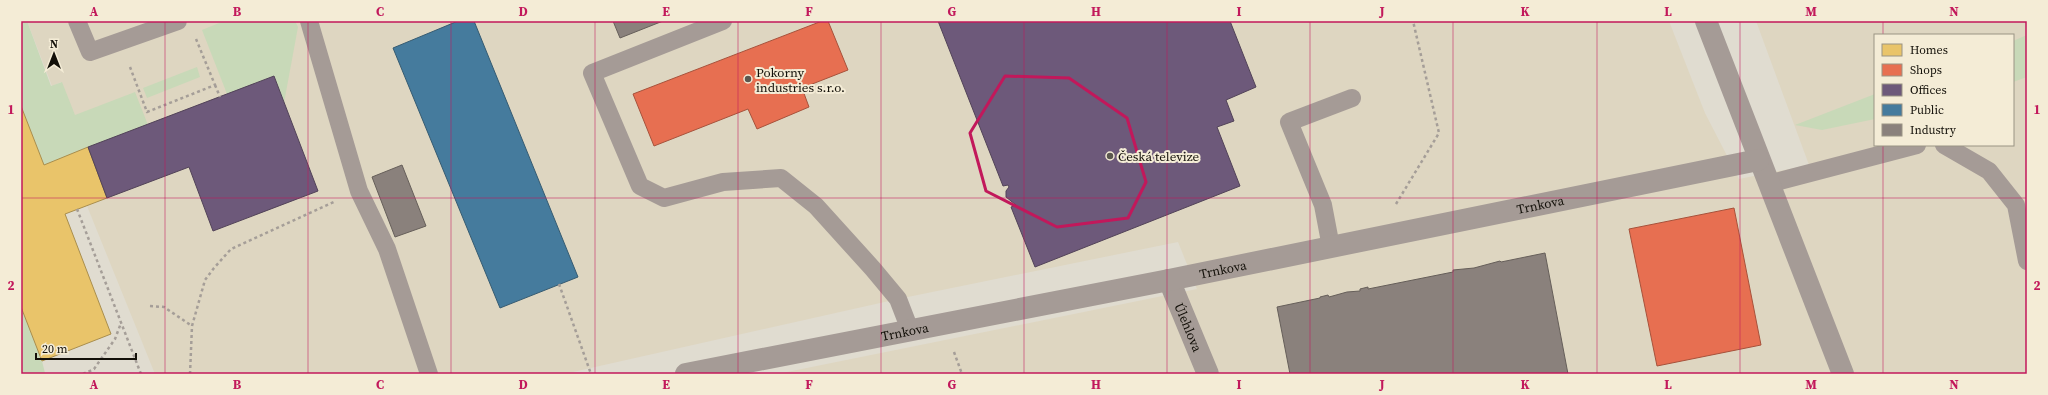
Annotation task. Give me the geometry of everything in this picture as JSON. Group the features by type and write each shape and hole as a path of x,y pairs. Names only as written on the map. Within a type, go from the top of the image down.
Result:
{"street":[{"path":"1706,21 1758,160 1843,374"},
{"name":"Trnkova","path":"686,374 1169,280 1758,160"},
{"name":"Úlehlova","path":"1169,280 1208,374"}],"lane":[{"path":"77,21 90,52 178,21"},
{"path":"309,21 359,191 387,249 429,374"},
{"path":"723,21 592,74 640,186 664,198 723,182 781,178 816,206 873,269 898,299 910,330"},
{"path":"1331,247 1323,204 1290,122 1352,98"},
{"path":"1768,184 1913,146"},
{"path":"1946,146 1989,171 2016,205 2027,261"}],"path":[{"path":"1403,202 1395,204 1439,133 1413,21"},
{"path":"194,33 220,97"},
{"path":"120,42 147,112 215,85"},
{"path":"190,374 192,326 206,280 231,249 359,191"},
{"path":"77,209 141,374"},
{"path":"559,284 591,374"},
{"path":"150,306 164,307 192,326"},
{"path":"83,374 94,369 115,339 121,323"}],"highlighted area":[{"path":"1005,76 1069,78 1127,118 1146,182 1128,218 1057,227 986,191 970,133"}],"shaded area":[{"path":"27,21 1669,21 1705,113 1739,179 1809,165 1756,21 2027,21 2027,374 777,374 1197,289 1178,242 898,299 564,374 155,374 87,206 107,198 61,82 52,86"}],"green space":[{"path":"21,21 27,21 51,86 62,82 75,115 135,92 148,125 44,165 21,106"},
{"path":"224,21 295,21 298,27 284,103 227,94 202,30"},
{"path":"2027,35 2027,77 2014,82 2014,41"},
{"path":"197,67 200,77 147,98 143,88"},
{"path":"1874,94 1874,119 1822,130 1795,125"},
{"path":"21,307 42,361 45,373 21,374"}],"building: Homes":[{"path":"21,106 44,165 88,147 107,198 65,214 111,334 42,361 21,307"}],"building: Shops":[{"name":"Pokorny industries s.r.o.","path":"822,21 828,21 848,70 802,88 809,107 757,129 748,109 654,146 633,94"},
{"path":"1734,208 1761,345 1657,366 1629,229"}],"building: Offices":[{"name":"Česká televize","path":"938,21 1230,21 1256,87 1226,100 1234,121 1217,127 1240,186 1035,267 1011,207 1016,205 1006,197 1006,191 1009,187 1008,185 1003,186"},
{"path":"274,76 318,191 213,231 189,167 107,198 88,147"}],"building: Public":[{"path":"458,21 474,21 578,277 500,308 393,48"}],"building: Industry":[{"path":"613,21 663,21 620,38"},
{"path":"402,165 426,226 395,237 372,177"},
{"path":"1545,253 1568,374 1290,374 1277,307 1328,295 1329,297 1347,292 1360,291 1360,289 1368,287 1368,289 1453,272 1453,270 1474,268 1500,261"}],"place":[{"name":"Pokorny industries s.r.o.","path":"748,79"},
{"name":"Česká televize","path":"1110,156"}]}
